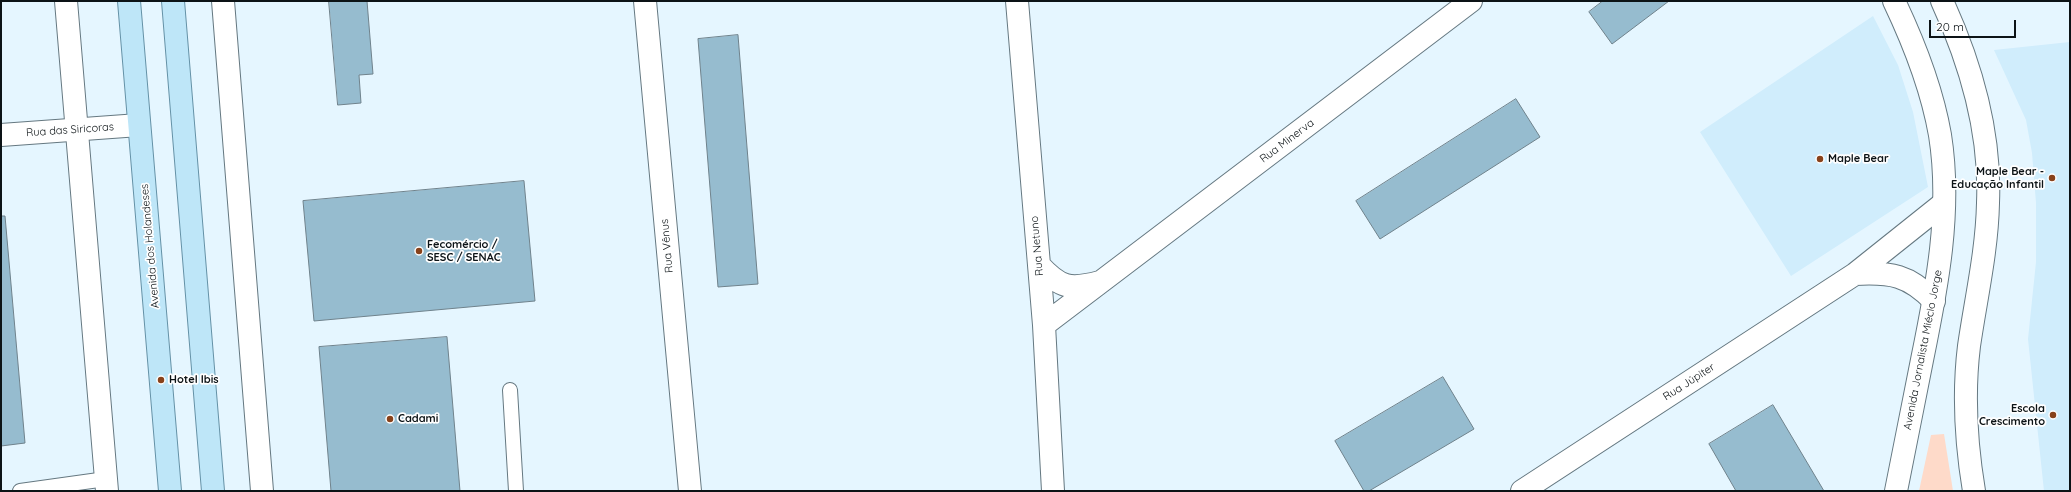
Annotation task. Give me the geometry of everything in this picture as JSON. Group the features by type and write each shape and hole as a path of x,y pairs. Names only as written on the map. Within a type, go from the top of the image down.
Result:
{"main road":[{"name":"Avenida dos Holandeses","path":"129,1 170,491"},
{"path":"173,1 213,491"}],"street":[{"path":"66,1 106,485"},
{"path":"223,1 262,491"},
{"name":"Rua Vênus","path":"644,1 690,491"},
{"name":"Rua Netuno","path":"1018,1 1044,325 1053,491"},
{"name":"Rua Minerva","path":"1044,325 1471,1"},
{"name":"Avenida Jornalista Miécio Jorge","path":"1894,1 1920,62 1932,98 1940,135 1944,204 1943,232 1934,302 1896,491"},
{"path":"1942,1 1966,58 1983,128 1986,162 1988,202 1982,275 1969,347 1966,379 1967,432 1974,491"},
{"name":"Rua das Siricoras","path":"1,135 139,125"},
{"name":"Rua Júpiter","path":"1522,491 1855,274 1944,204"},
{"name":"Rua Minerva","path":"1039,265 1051,278 1061,284 1073,287 1103,281"},
{"name":"Rua Júpiter","path":"1855,274 1875,272 1904,277 1924,290 1934,302"}],"lane":[{"path":"510,390 516,491"},
{"path":"20,491 106,485"}],"shaded area":[{"name":"Maple Bear","path":"1873,16 1898,65 1913,112 1928,187 1791,276 1700,132"},
{"name":"Maple Bear - Educação Infantil","path":"2070,42 2070,491 2044,491 2028,339 2036,262 2036,203 2032,153 2026,120 1994,50"},
{"path":"1944,434 1953,491 1919,491 1931,435"}],"building":[{"path":"329,1 367,1 373,74 359,75 361,103 338,105"},
{"path":"1603,1 1669,1 1612,44 1589,12"},
{"path":"738,35 758,284 718,287 698,39"},
{"path":"1516,99 1540,137 1380,239 1356,201"},
{"name":"Fecomércio / SESC / SENAC","path":"524,181 535,301 314,321 303,201"},
{"path":"1,216 5,216 25,443 1,446"},
{"name":"Cadami","path":"447,337 460,491 331,491 319,347"},
{"path":"1443,377 1474,429 1369,491 1364,491 1335,441"},
{"path":"1773,405 1824,491 1736,491 1709,444"}],"place":[{"name":"Maple Bear","path":"1820,159"},
{"name":"Maple Bear - Educação Infantil","path":"2052,178"},
{"name":"Fecomércio / SESC / SENAC","path":"419,251"},
{"name":"Hotel Ibis","path":"161,380"},
{"name":"Escola Crescimento","path":"2053,415"},
{"name":"Cadami","path":"390,419"}]}
